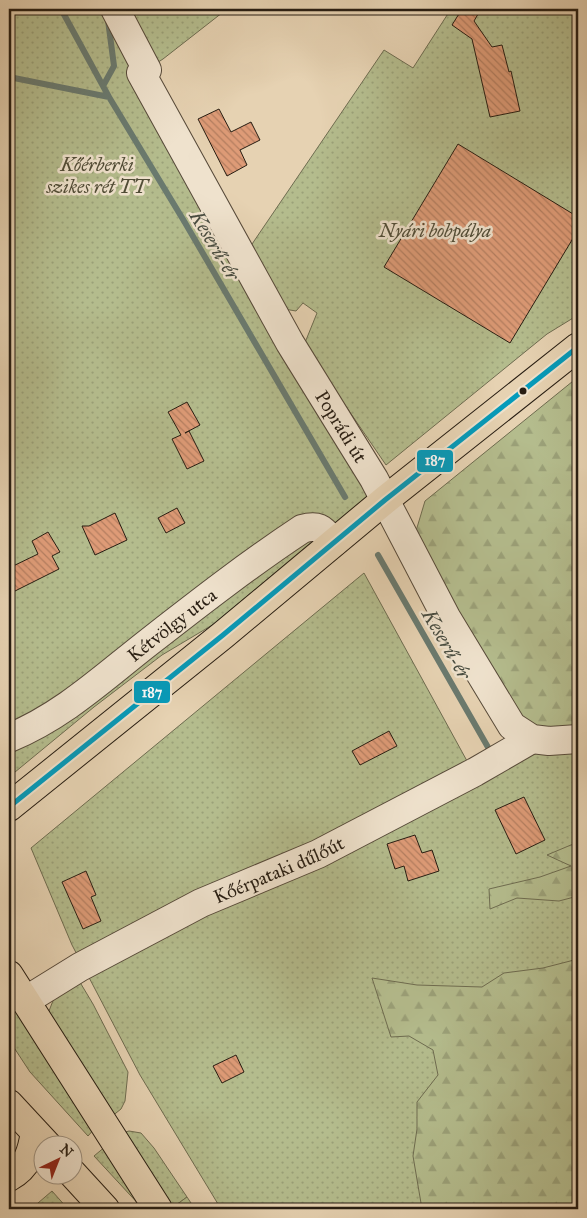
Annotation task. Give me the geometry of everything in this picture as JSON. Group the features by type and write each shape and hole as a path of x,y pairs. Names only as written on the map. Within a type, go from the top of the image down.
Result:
{"main road":[{"path":"12,806 385,500 578,347"},
{"path":"9,975 158,1209"},
{"path":"9,1104 39,1136"},
{"path":"9,1177 25,1165 32,1152"},
{"path":"82,1184 105,1209"}],"street":[{"name":"Poprádi út","path":"115,9 147,70 141,74 290,343 374,479 446,617 512,726 532,739"},
{"name":"Kétvölgy utca","path":"9,738 28,730 69,705 224,585 302,529 312,526 323,530 334,542"},
{"path":"532,739 549,741 578,738"},
{"name":"Kőérpataki dűlőút","path":"25,1001 80,967 201,903 318,854 475,772 532,739"}],"green space":[{"name":"Kőérberki szikes rét TT","path":"9,9 227,9 163,59 141,73 385,500 323,530 9,731"},
{"name":"Nyári bobpálya","path":"451,9 578,9 578,315 547,334 386,465 304,345 317,313 303,303 296,311 284,309 250,247 384,50 413,68"},
{"path":"578,377 578,735 547,735 522,717 453,612 416,531 425,501"},
{"path":"301,538 314,540 214,624 162,655 94,707 9,777 9,741"},
{"path":"364,573 478,781 534,752 578,742 578,1209 221,1209 140,1075 72,945 31,848"},
{"path":"578,842 578,896 559,901 517,898 490,909 489,889 540,877 571,866 547,855"},
{"path":"578,959 578,1209 422,1209 413,1156 417,1129 417,1102 438,1075 433,1050 409,1036 391,1037 372,978 417,985 482,987 504,973 543,968"},
{"path":"78,979 128,1072 125,1101 121,1109 111,1117 51,1023 49,1011 54,998"},
{"path":"9,1002 95,1128 88,1136 30,1072 9,1040"},
{"path":"129,1131 141,1133 154,1148 187,1197 176,1205 180,1209 170,1209 122,1133"},
{"path":"106,1146 143,1209 94,1156"},
{"path":"52,1191 68,1209 31,1209"},
{"path":"187,1197 195,1209 180,1209 176,1205"}],"building":[{"path":"462,9 481,9 474,21 492,47 502,45 509,72 511,71 520,111 490,117 472,39 452,25"},
{"path":"219,109 231,132 251,122 260,140 240,150 247,165 227,176 198,119"},
{"path":"458,144 578,217 578,230 510,343 384,267"},
{"path":"187,402 200,425 185,433 189,431 204,461 187,469 172,439 181,435 168,412"},
{"path":"177,508 185,523 166,533 158,518"},
{"path":"115,513 127,540 95,555 82,526 89,526"},
{"path":"48,532 60,552 52,556 59,569 9,594 9,568 38,554 32,541"},
{"path":"389,731 397,746 360,765 352,751"},
{"path":"524,797 545,840 516,854 495,810"},
{"path":"415,835 422,853 432,850 439,871 408,881 404,866 395,869 387,844"},
{"path":"86,871 96,895 91,897 101,921 83,929 62,882"},
{"path":"236,1055 244,1072 222,1083 213,1066"}],"waterway":[{"path":"61,9 109,97"},
{"path":"103,86 114,66 108,20"},
{"name":"Keserű-ér","path":"9,77 109,97 184,221 345,497"},
{"name":"Keserű-ér","path":"378,555 489,749"}],"transit line":[{"name":"187","path":"9,807 223,635 385,500 578,347"}]}
